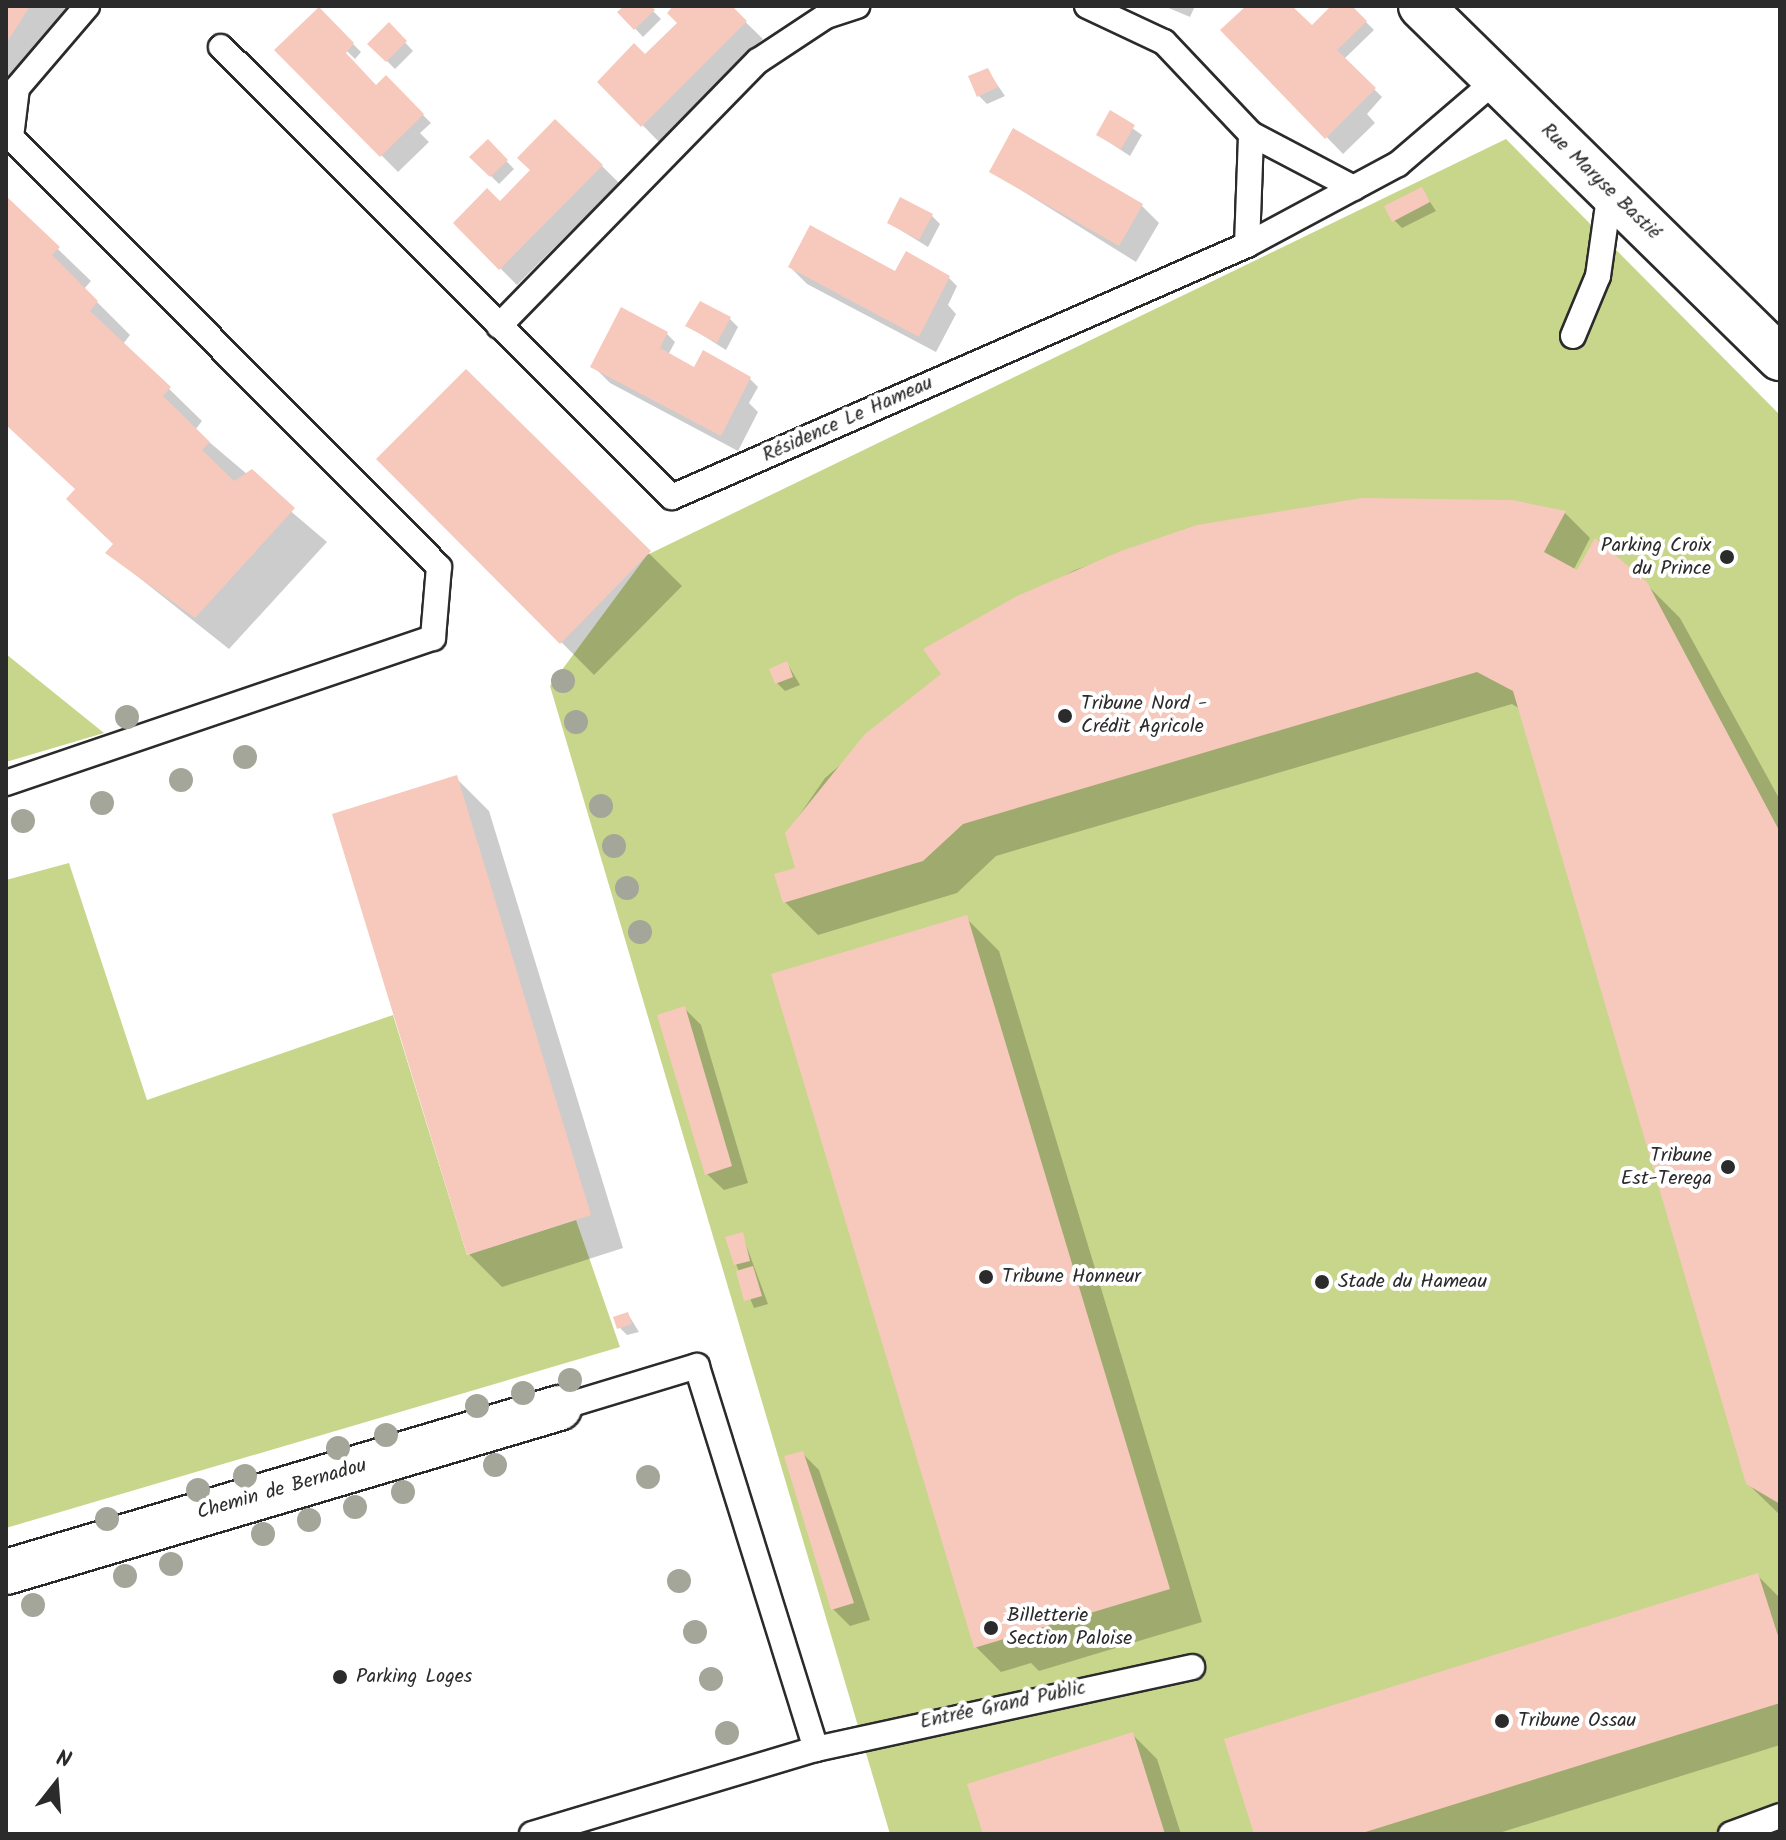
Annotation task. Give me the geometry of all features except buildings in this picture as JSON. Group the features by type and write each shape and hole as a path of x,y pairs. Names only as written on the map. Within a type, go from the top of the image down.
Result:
{"street":[{"name":"Rue Maryse Bastié","path":"1421,6 1780,358"},
{"name":"Chemin de Bernadou","path":"6,1572 559,1408"}],"lane":[{"path":"6,783 433,638 439,567 11,137 17,88 87,6"},
{"path":"499,326 758,61 826,16 857,6"},
{"path":"1087,6 1164,42 1251,134 1354,188"},
{"name":"Résidence Le Hameau","path":"221,47 672,497 1247,245 1398,164 1496,80"},
{"path":"1247,245 1251,134"},
{"path":"1573,336 1598,276 1610,191"},
{"path":"559,1408 697,1366 816,1749"},
{"name":"Entrée Grand Public","path":"532,1834 816,1749 1192,1667"},
{"path":"1731,1834 1780,1816"}],"green space":[{"name":"Stade du Hameau","path":"1506,139 1780,415 1780,1834 890,1834 550,686 647,555"},
{"path":"6,654 104,733 6,762"},
{"path":"69,863 147,1100 393,1015 467,1255 576,1220 620,1347 6,1528 6,880"}],"place":[{"name":"Parking Croix du Prince","path":"1727,557"},
{"name":"Tribune Nord - Crédit Agricole","path":"1065,716"},
{"name":"Tribune Est-Terega","path":"1728,1167"},
{"name":"Tribune Honneur","path":"986,1277"},
{"name":"Stade du Hameau","path":"1322,1282"},
{"name":"Billetterie Section Paloise","path":"991,1628"},
{"name":"Parking Loges","path":"340,1677"},
{"name":"Tribune Ossau","path":"1502,1721"}]}
